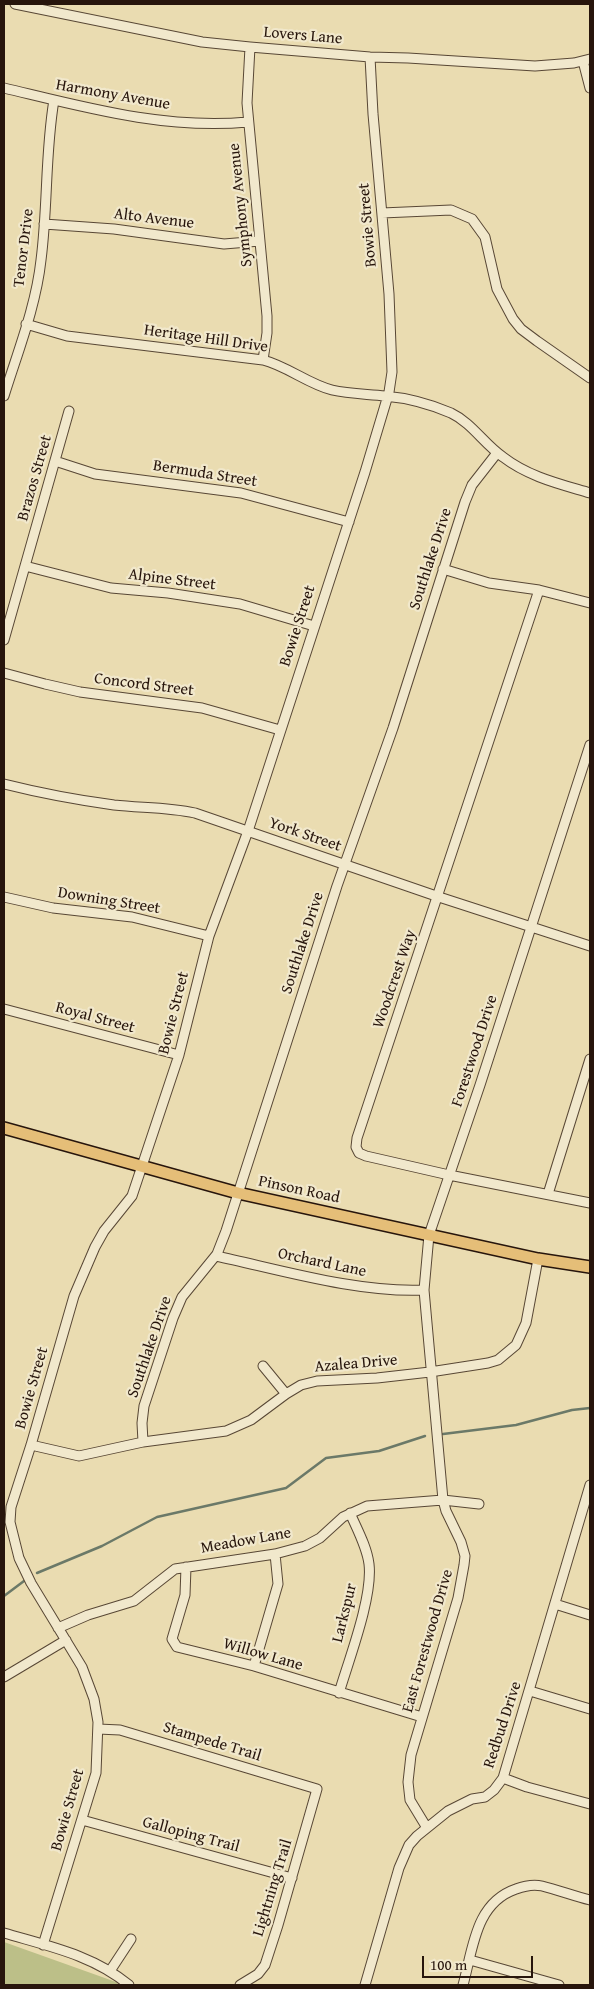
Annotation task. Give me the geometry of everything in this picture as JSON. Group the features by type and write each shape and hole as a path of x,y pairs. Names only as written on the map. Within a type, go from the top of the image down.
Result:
{"main road":[{"name":"Pinson Road","path":"4,1128 238,1193 538,1259 590,1267"}],"street":[{"name":"Lovers Lane","path":"16,4 202,42 370,57 535,66 552,66 586,60"},
{"name":"Symphony Avenue","path":"250,46 246,97 267,325 263,360"},
{"name":"Bowie Street","path":"43,1945 96,1772 98,1729 94,1699 82,1667 31,1583 19,1558 7,1521 31,1445 54,1360 83,1272 104,1231 132,1196 179,1055 209,936 248,831 388,396 392,372 391,323 370,57"},
{"path":"586,60 590,88"},
{"name":"Harmony Avenue","path":"4,88 125,116 215,124 248,122"},
{"name":"Tenor Drive","path":"4,396 40,272 48,134 54,100"},
{"path":"382,213 451,210 472,219 485,237 497,289 513,319 521,329 590,378"},
{"name":"Alto Avenue","path":"44,224 114,229 224,244 260,241"},
{"name":"Heritage Hill Drive","path":"26,324 67,336 263,360 278,364 332,390 388,396 427,404 454,414 469,425 497,453 540,478 590,493"},
{"name":"Brazos Street","path":"4,640 69,412"},
{"name":"Southlake Drive","path":"143,1442 142,1423 144,1406 173,1318 186,1290 216,1256 345,864 393,728 443,568 472,485 497,453"},
{"name":"Bermuda Street","path":"55,461 95,474 241,492 349,522"},
{"name":"Alpine Street","path":"25,566 111,588 168,593 240,604 314,626"},
{"path":"443,568 488,583 539,590 590,603"},
{"name":"Woodcrest Way","path":"539,590 357,1138 356,1147 359,1152 366,1156 449,1175 590,1203"},
{"name":"Concord Street","path":"4,673 80,692 202,708 280,730"},
{"name":"Forestwood Drive","path":"430,1372 424,1290 429,1234 590,746"},
{"name":"York Street","path":"4,784 116,805 178,809 195,813 438,897 531,925 590,946"},
{"name":"Downing Street","path":"4,897 53,908 132,918 209,936"},
{"name":"Royal Street","path":"4,1009 179,1055"},
{"path":"548,1194 590,1059"},
{"name":"Orchard Lane","path":"216,1256 364,1287 402,1291 424,1290"},
{"name":"Azalea Drive","path":"31,1445 79,1456 143,1442 226,1430 239,1426 300,1385 317,1381 377,1378 430,1372 498,1360 516,1345 526,1323 538,1259"},
{"path":"263,1366 286,1394"},
{"name":"East Forestwood Drive","path":"427,1828 410,1800 408,1782 411,1755 458,1598 465,1556 462,1542 446,1511 443,1500 430,1372"},
{"name":"Redbud Drive","path":"365,1985 399,1868 409,1845 448,1811 485,1796 494,1790 503,1778 556,1604 586,1518 590,1485"},
{"name":"Meadow Lane","path":"58,1628 134,1601 175,1569 275,1554 315,1542 350,1513 368,1506 443,1500 480,1504"},
{"name":"Larkspur","path":"339,1693 366,1601 370,1576 365,1550 350,1513"},
{"path":"254,1666 278,1584 275,1554"},
{"name":"Willow Lane","path":"186,1566 185,1595 172,1639 177,1647 254,1666 422,1717"},
{"path":"556,1604 590,1615"},
{"path":"4,1677 66,1640"},
{"path":"530,1691 590,1709"},
{"name":"Stampede Trail","path":"98,1729 120,1730 317,1789"},
{"path":"503,1778 527,1788 590,1804"},
{"name":"Lightning Trail","path":"240,1985 258,1974 265,1964 317,1789"},
{"name":"Galloping Trail","path":"82,1820 292,1878"},
{"path":"463,1985 482,1917 492,1903 508,1892 524,1886 541,1886 590,1900"},
{"path":"4,1933 78,1955 110,1971 129,1985"},
{"path":"110,1971 131,1939"},
{"path":"470,1960 558,1985"}],"green space":[{"path":"4,1942 116,1982 119,1985 4,1985"}],"waterway":[{"path":"443,1434 516,1425 572,1410 590,1408"},
{"path":"37,1573 102,1546 157,1517 286,1488 326,1458 379,1451 425,1436"},
{"path":"4,1596 24,1581"}]}
